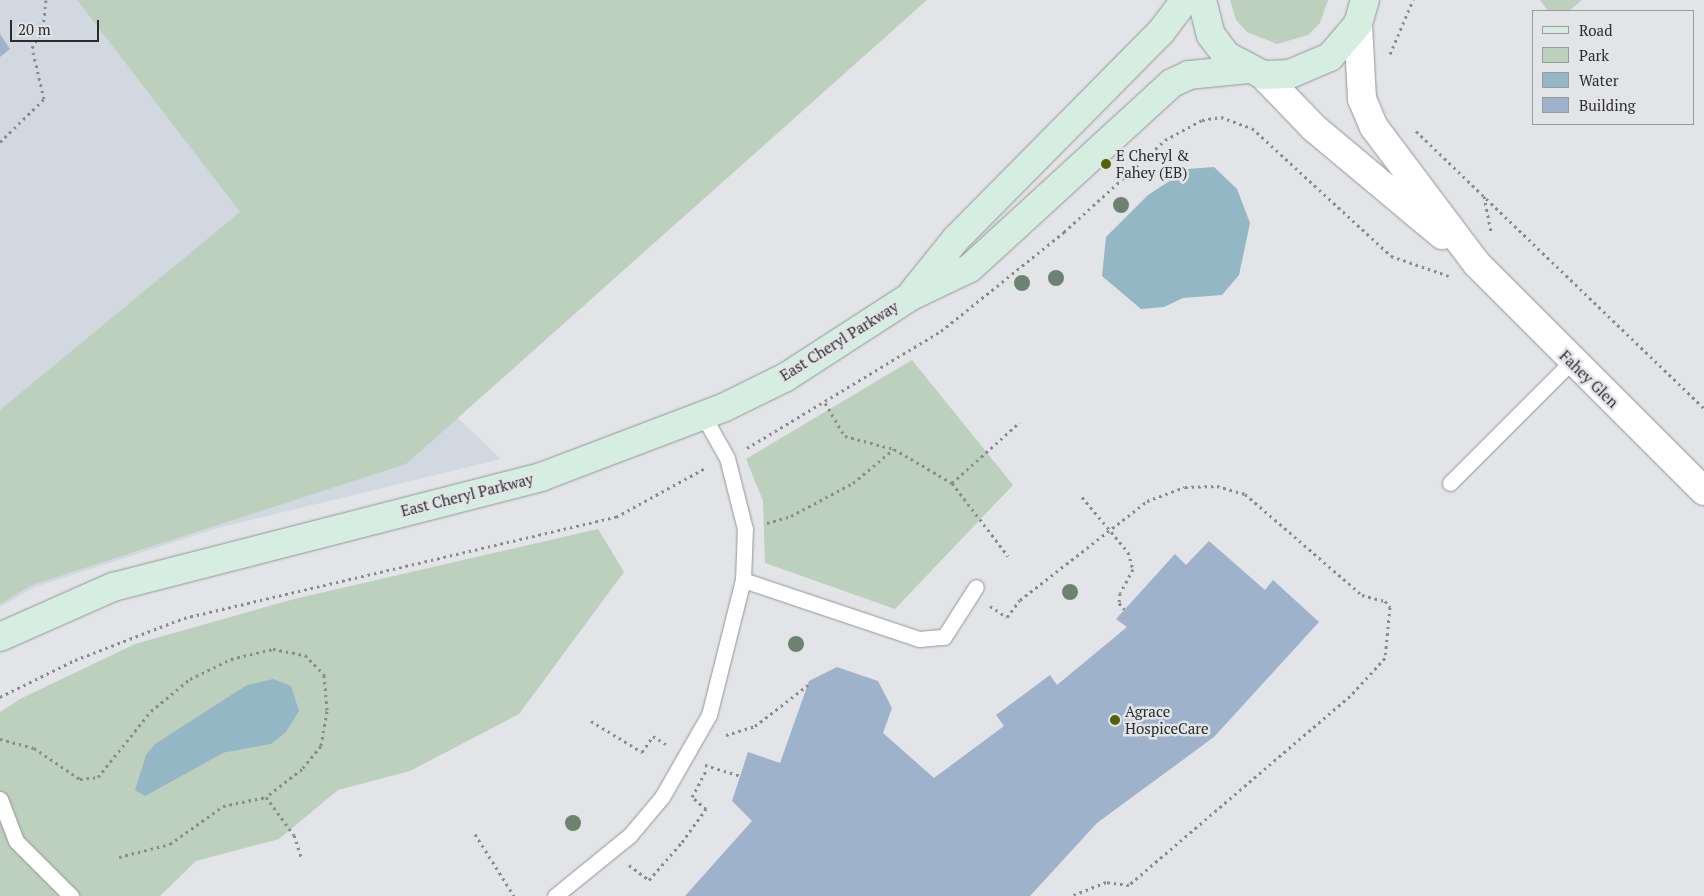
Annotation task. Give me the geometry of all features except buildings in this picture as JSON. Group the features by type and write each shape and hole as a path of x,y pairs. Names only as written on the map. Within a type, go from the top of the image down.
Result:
{"street":[{"name":"East Cheryl Parkway","path":"910,296 956,239 1161,32 1185,0"},
{"path":"1202,0 1211,35 1227,56 1256,72"},
{"name":"East Cheryl Parkway","path":"0,637 113,587 541,477 704,417 786,377 910,296 970,268 1172,83 1190,75 1311,68 1330,57 1361,12"},
{"name":"Fahey Glen","path":"1361,12 1362,99 1374,127 1477,264"},
{"name":"Fahey Glen","path":"1256,72 1314,128 1477,264 1572,362 1704,491"}],"lane":[{"path":"1450,483 1572,362"},
{"path":"555,896 630,835 686,756 709,715 743,580 744,529 727,458 704,417"},
{"path":"743,580 919,639 944,638 974,591"},
{"path":"0,799 16,841 28,857 67,893"}],"path":[{"path":"0,142 44,99 32,48 43,28 46,0"},
{"path":"1389,58 1413,0"},
{"path":"741,451 941,331 1064,232 1165,140 1202,120 1221,117 1252,128 1391,256 1452,277"},
{"path":"1411,125 1704,408"},
{"path":"1484,196 1492,234"},
{"path":"825,402 845,436 894,449 952,483 1008,556"},
{"path":"952,483 1020,422"},
{"path":"744,529 791,516 853,482 894,449"},
{"path":"0,697 75,660 184,618 616,517 710,465"},
{"path":"974,591 1007,617 1020,600 1146,501 1185,487 1217,486 1245,494 1362,595 1385,602 1390,607 1385,658 1350,696 1129,885 1106,882 1071,896"},
{"path":"1082,497 1128,552 1133,570 1120,593 1119,603 1124,609"},
{"path":"0,738 34,748 80,780 98,777 151,711 190,680 231,659 273,650 304,655 324,675 327,711 321,746 302,769 266,797 223,806 170,844 119,857"},
{"path":"722,741 727,733 755,726 808,685"},
{"path":"592,721 642,752 654,736 686,756 740,776"},
{"path":"620,870 627,864 648,880 682,842 706,809 692,796 713,758"},
{"path":"266,797 294,835 301,856"},
{"path":"475,834 514,896"}],"shaded area":[{"path":"0,0 77,0 240,212 501,459 218,528 35,587 0,607"}],"green space":[{"path":"77,0 927,0 406,464 32,585 0,604 0,410 240,212"},
{"path":"1230,0 1328,0 1320,23 1308,35 1277,44 1247,32 1236,20"},
{"path":"1540,0 1582,0 1570,10 1547,10"},
{"path":"912,360 1013,485 895,609 765,563 763,501 746,459"},
{"path":"598,529 624,572 519,714 410,771 338,790 279,839 196,861 160,896 0,896 0,712 20,699 135,644 294,599","holes":["298,711 271,744 223,753 155,788"]}],"water":[{"path":"1214,167 1237,189 1250,223 1239,275 1222,295 1183,298 1164,307 1141,309 1102,276 1106,237 1148,195 1188,169"},
{"path":"273,679 291,686 299,711 286,732 271,744 223,753 145,796 135,790 146,755 155,744 247,685"}],"place":[{"name":"E Cheryl & Fahey (EB)","path":"1106,164"},
{"name":"Agrace HospiceCare","path":"1115,720"}]}
